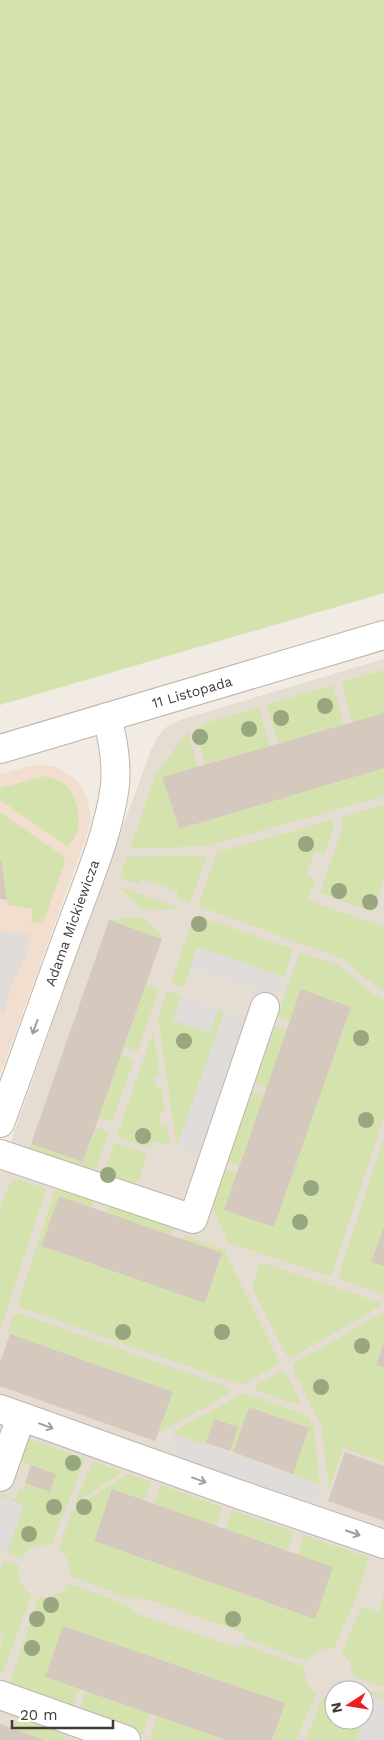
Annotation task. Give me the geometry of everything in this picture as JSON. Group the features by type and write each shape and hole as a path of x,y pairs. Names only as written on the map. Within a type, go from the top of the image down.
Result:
{"street":[{"name":"11 Listopada","path":"0,749 384,635"},
{"name":"Adama Mickiewicza","path":"0,1123 97,853 111,805 115,782 114,742 107,717"},
{"path":"0,1154 193,1219 265,1008"},
{"path":"0,1476 10,1413 384,1544"},
{"path":"0,1695 126,1740"}],"shaded area":[{"path":"384,659 384,1740 0,1740 0,1173 99,891 151,750 161,732 169,725 180,720"},
{"path":"38,764 56,767 74,778 87,797 91,819 0,1075 0,774"},
{"path":"0,930 30,935 25,957 10,989 5,1013 0,1012"},
{"path":"197,947 284,977 276,996 190,968"},
{"path":"181,996 218,1009 210,1033 173,1020"},
{"path":"224,1012 239,1017 244,1022 245,1029 202,1156 177,1147"},
{"path":"174,1434 320,1485 312,1511 166,1460"},
{"path":"0,1496 24,1505 7,1553 0,1550"},
{"path":"374,1696 384,1699 384,1740 357,1740 360,1730 374,1730"}],"green space":[{"path":"0,0 384,0 384,593 0,705"},
{"path":"384,670 384,713 352,722 342,682"},
{"path":"333,685 344,725 279,744 266,705"},
{"path":"259,707 270,746 205,764 195,729 209,722"},
{"path":"188,731 198,767 162,777 179,829 384,768 384,796 207,846 130,849 156,774"},
{"path":"45,776 63,783 69,788 77,805 79,824 77,833 73,841 67,846 0,800 0,788"},
{"path":"384,805 384,879 373,912 320,893 343,826 341,817"},
{"path":"0,812 63,856 65,863 44,920 39,923 31,923 33,909 8,905 0,853"},
{"path":"333,820 334,826 325,854 315,851 306,875 315,879 308,900 384,927 384,990 375,986 343,959 198,906 217,852"},
{"path":"207,855 190,904 176,898 178,891 141,879 139,884 120,878 126,857"},
{"path":"118,886 181,909 141,909"},
{"path":"194,915 293,949 284,977 197,947 184,987 171,983"},
{"path":"142,917 164,937 162,939 109,920"},
{"path":"300,952 340,966 371,993 384,999 384,1116 332,1273 328,1275 229,1243 212,1207 225,1170 236,1174 224,1210 274,1227 351,1007 301,990 290,1021 277,1016"},
{"path":"146,985 159,989 138,1051 124,1047"},
{"path":"167,991 181,996 173,1020 210,1033 218,1009 224,1012 177,1147 158,1017"},
{"path":"275,1026 287,1030 267,1088 255,1083"},
{"path":"153,1032 160,1075 154,1076 156,1087 161,1087 165,1111 159,1112 161,1125 167,1124 170,1146 156,1142 145,1147 117,1136"},
{"path":"121,1055 134,1060 112,1122 99,1118"},
{"path":"252,1091 264,1096 239,1166 228,1161"},
{"path":"96,1127 109,1132 94,1173 29,1150 31,1144 83,1162"},
{"path":"384,1138 384,1226 371,1261 384,1266 384,1295 340,1279 339,1275"},
{"path":"115,1142 147,1154 138,1181 115,1187 100,1182"},
{"path":"16,1180 46,1189 0,1331 0,1209 8,1187"},
{"path":"63,1189 94,1201 92,1208 59,1196 41,1246 205,1303 222,1254 183,1240 184,1235 224,1250 279,1361 276,1366 242,1385 19,1307 18,1304 54,1192"},
{"path":"108,1205 173,1228 171,1235 106,1213"},
{"path":"260,1262 381,1303 379,1307 292,1357 287,1356 252,1287"},
{"path":"384,1312 384,1341 376,1364 384,1367 384,1462 343,1448 329,1489 321,1425 293,1368 295,1363"},
{"path":"18,1313 229,1388 230,1393 158,1433 173,1392 8,1333 13,1315"},
{"path":"281,1371 286,1373 300,1401 297,1404 256,1390 256,1385"},
{"path":"243,1393 307,1415 314,1428 320,1485 292,1475 309,1428 250,1407 233,1452 230,1451 238,1427 215,1419 205,1445 174,1434 175,1431"},
{"path":"29,1439 85,1459 51,1546 42,1545 34,1547 21,1558 7,1553 24,1505 0,1496 1,1493 16,1499 19,1490 23,1491 26,1483 49,1492 56,1474 13,1459"},
{"path":"93,1461 122,1472 75,1503"},
{"path":"128,1474 151,1482 144,1501 112,1489 94,1541 315,1619 333,1567 298,1555 304,1535 369,1558 356,1598 334,1649 319,1651 307,1661 244,1638 244,1633 136,1595 134,1600 70,1576 68,1561 58,1549 74,1508"},
{"path":"161,1485 222,1507 216,1526 154,1504"},
{"path":"232,1510 294,1532 287,1551 226,1529"},
{"path":"4,1561 19,1566 18,1574 21,1582 31,1595 3,1673 0,1672 0,1647 4,1635 0,1633 0,1571"},
{"path":"68,1583 132,1607 131,1612 239,1648 241,1644 305,1667 306,1682 316,1694 296,1740 272,1740 285,1703 63,1626 79,1689 72,1710 8,1688 39,1597 56,1595"},
{"path":"384,1593 384,1666 382,1672 384,1673 384,1687 374,1683 374,1680 364,1680 353,1676 350,1662 342,1652 362,1606 379,1612"},
{"path":"86,1691 150,1714 143,1735 79,1713"},
{"path":"374,1691 384,1695 384,1699 374,1696"},
{"path":"323,1697 324,1730 360,1730 357,1740 305,1740"},
{"path":"157,1716 221,1740 155,1740 150,1738"},
{"path":"17,1717 62,1734 65,1740 46,1740 13,1729"}],"building":[{"path":"384,713 384,768 179,829 162,777"},
{"path":"1,859 7,900 0,899"},
{"path":"109,920 162,939 83,1162 31,1144"},
{"path":"301,989 351,1007 274,1227 224,1210"},
{"path":"59,1196 222,1253 205,1303 41,1246"},
{"path":"384,1227 384,1266 371,1262"},
{"path":"10,1334 173,1392 155,1441 0,1386 0,1362"},
{"path":"384,1342 384,1367 376,1365"},
{"path":"249,1407 309,1428 293,1474 233,1452"},
{"path":"214,1419 238,1427 230,1451 206,1443"},
{"path":"345,1452 384,1466 384,1521 328,1501"},
{"path":"31,1465 56,1474 50,1492 25,1483"},
{"path":"112,1489 333,1567 315,1619 94,1541"},
{"path":"63,1626 285,1703 272,1740 226,1740 45,1677"},
{"path":"0,1724 45,1740 0,1740"}]}
